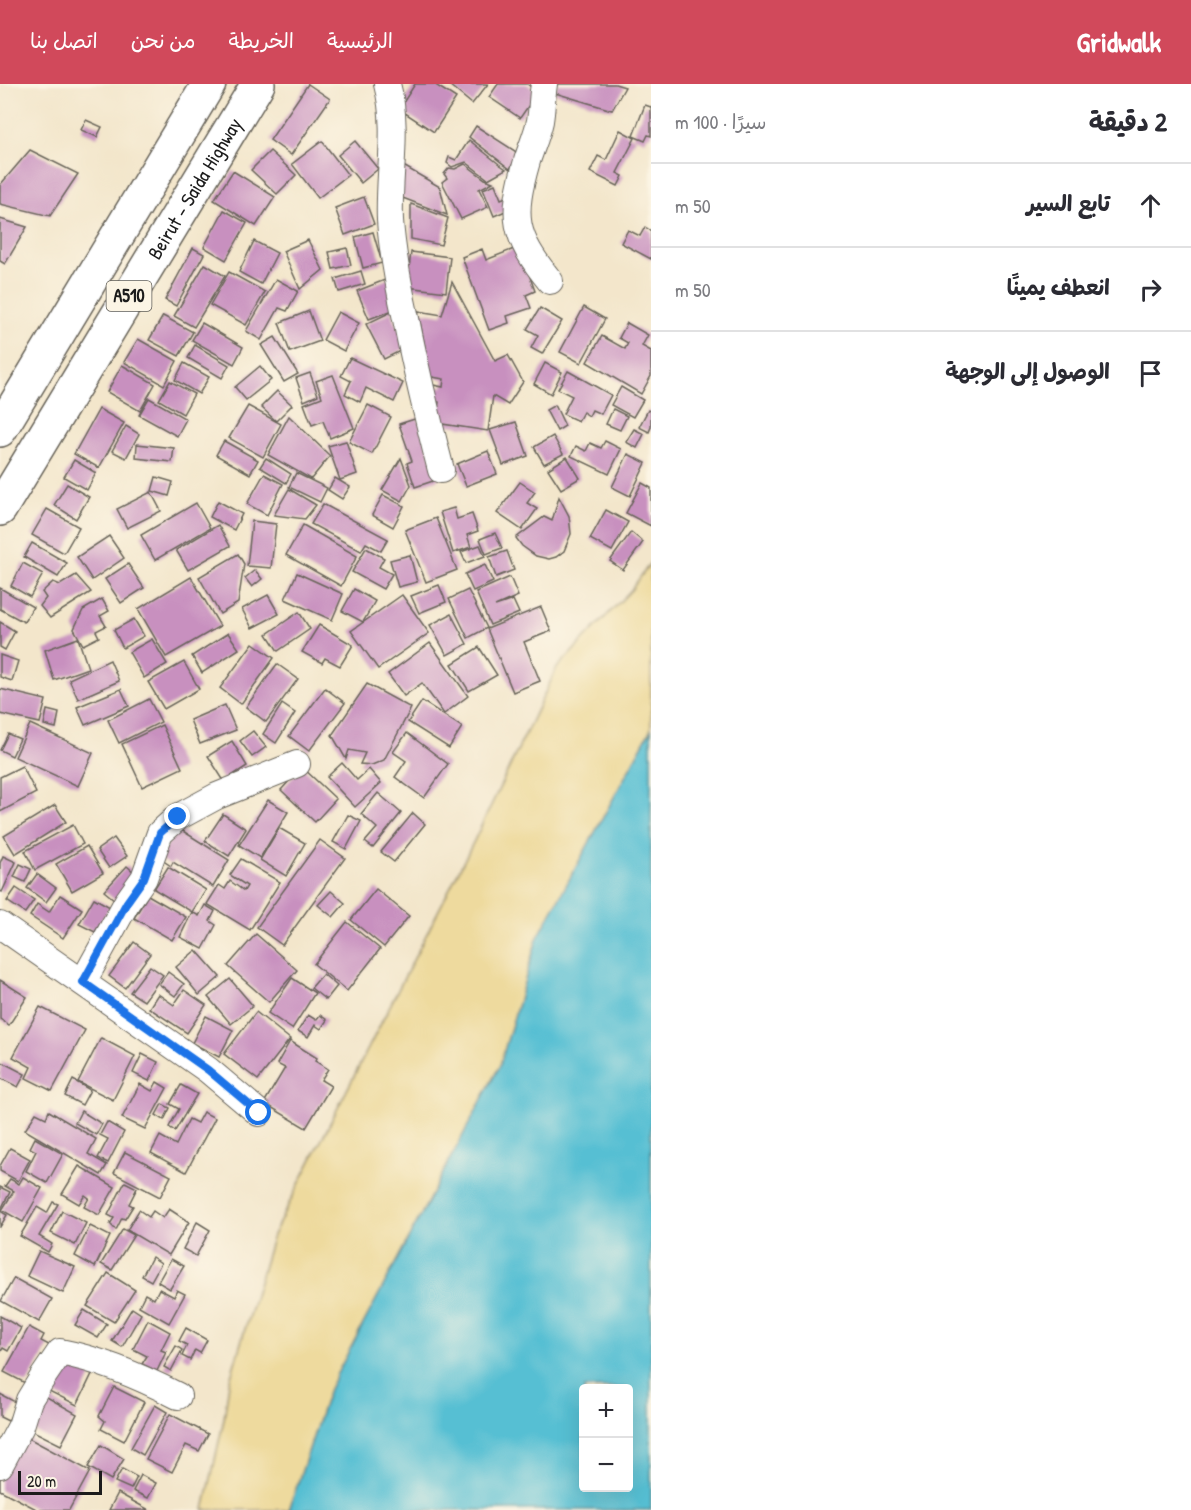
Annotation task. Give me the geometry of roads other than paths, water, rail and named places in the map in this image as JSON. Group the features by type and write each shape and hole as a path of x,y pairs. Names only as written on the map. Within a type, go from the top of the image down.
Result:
{"highway":[{"name":"A510","path":"0,430 209,84"},
{"name":"Beirut - Saida Highway","path":"0,509 258,84"}],"street":[{"path":"387,84 391,100 392,148 389,185 394,251 420,393 441,470"},
{"path":"544,84 540,120 517,204 517,219 522,240 532,258 550,280"},
{"path":"83,982 127,902 144,878 160,833 178,817 217,796 297,764"},
{"path":"0,925 208,1070 259,1113"},
{"path":"0,1465 21,1426 29,1400 60,1352 119,1370 178,1396"}],"water":[{"path":"651,729 651,1510 289,1510 329,1389 500,1065 537,939"}]}
